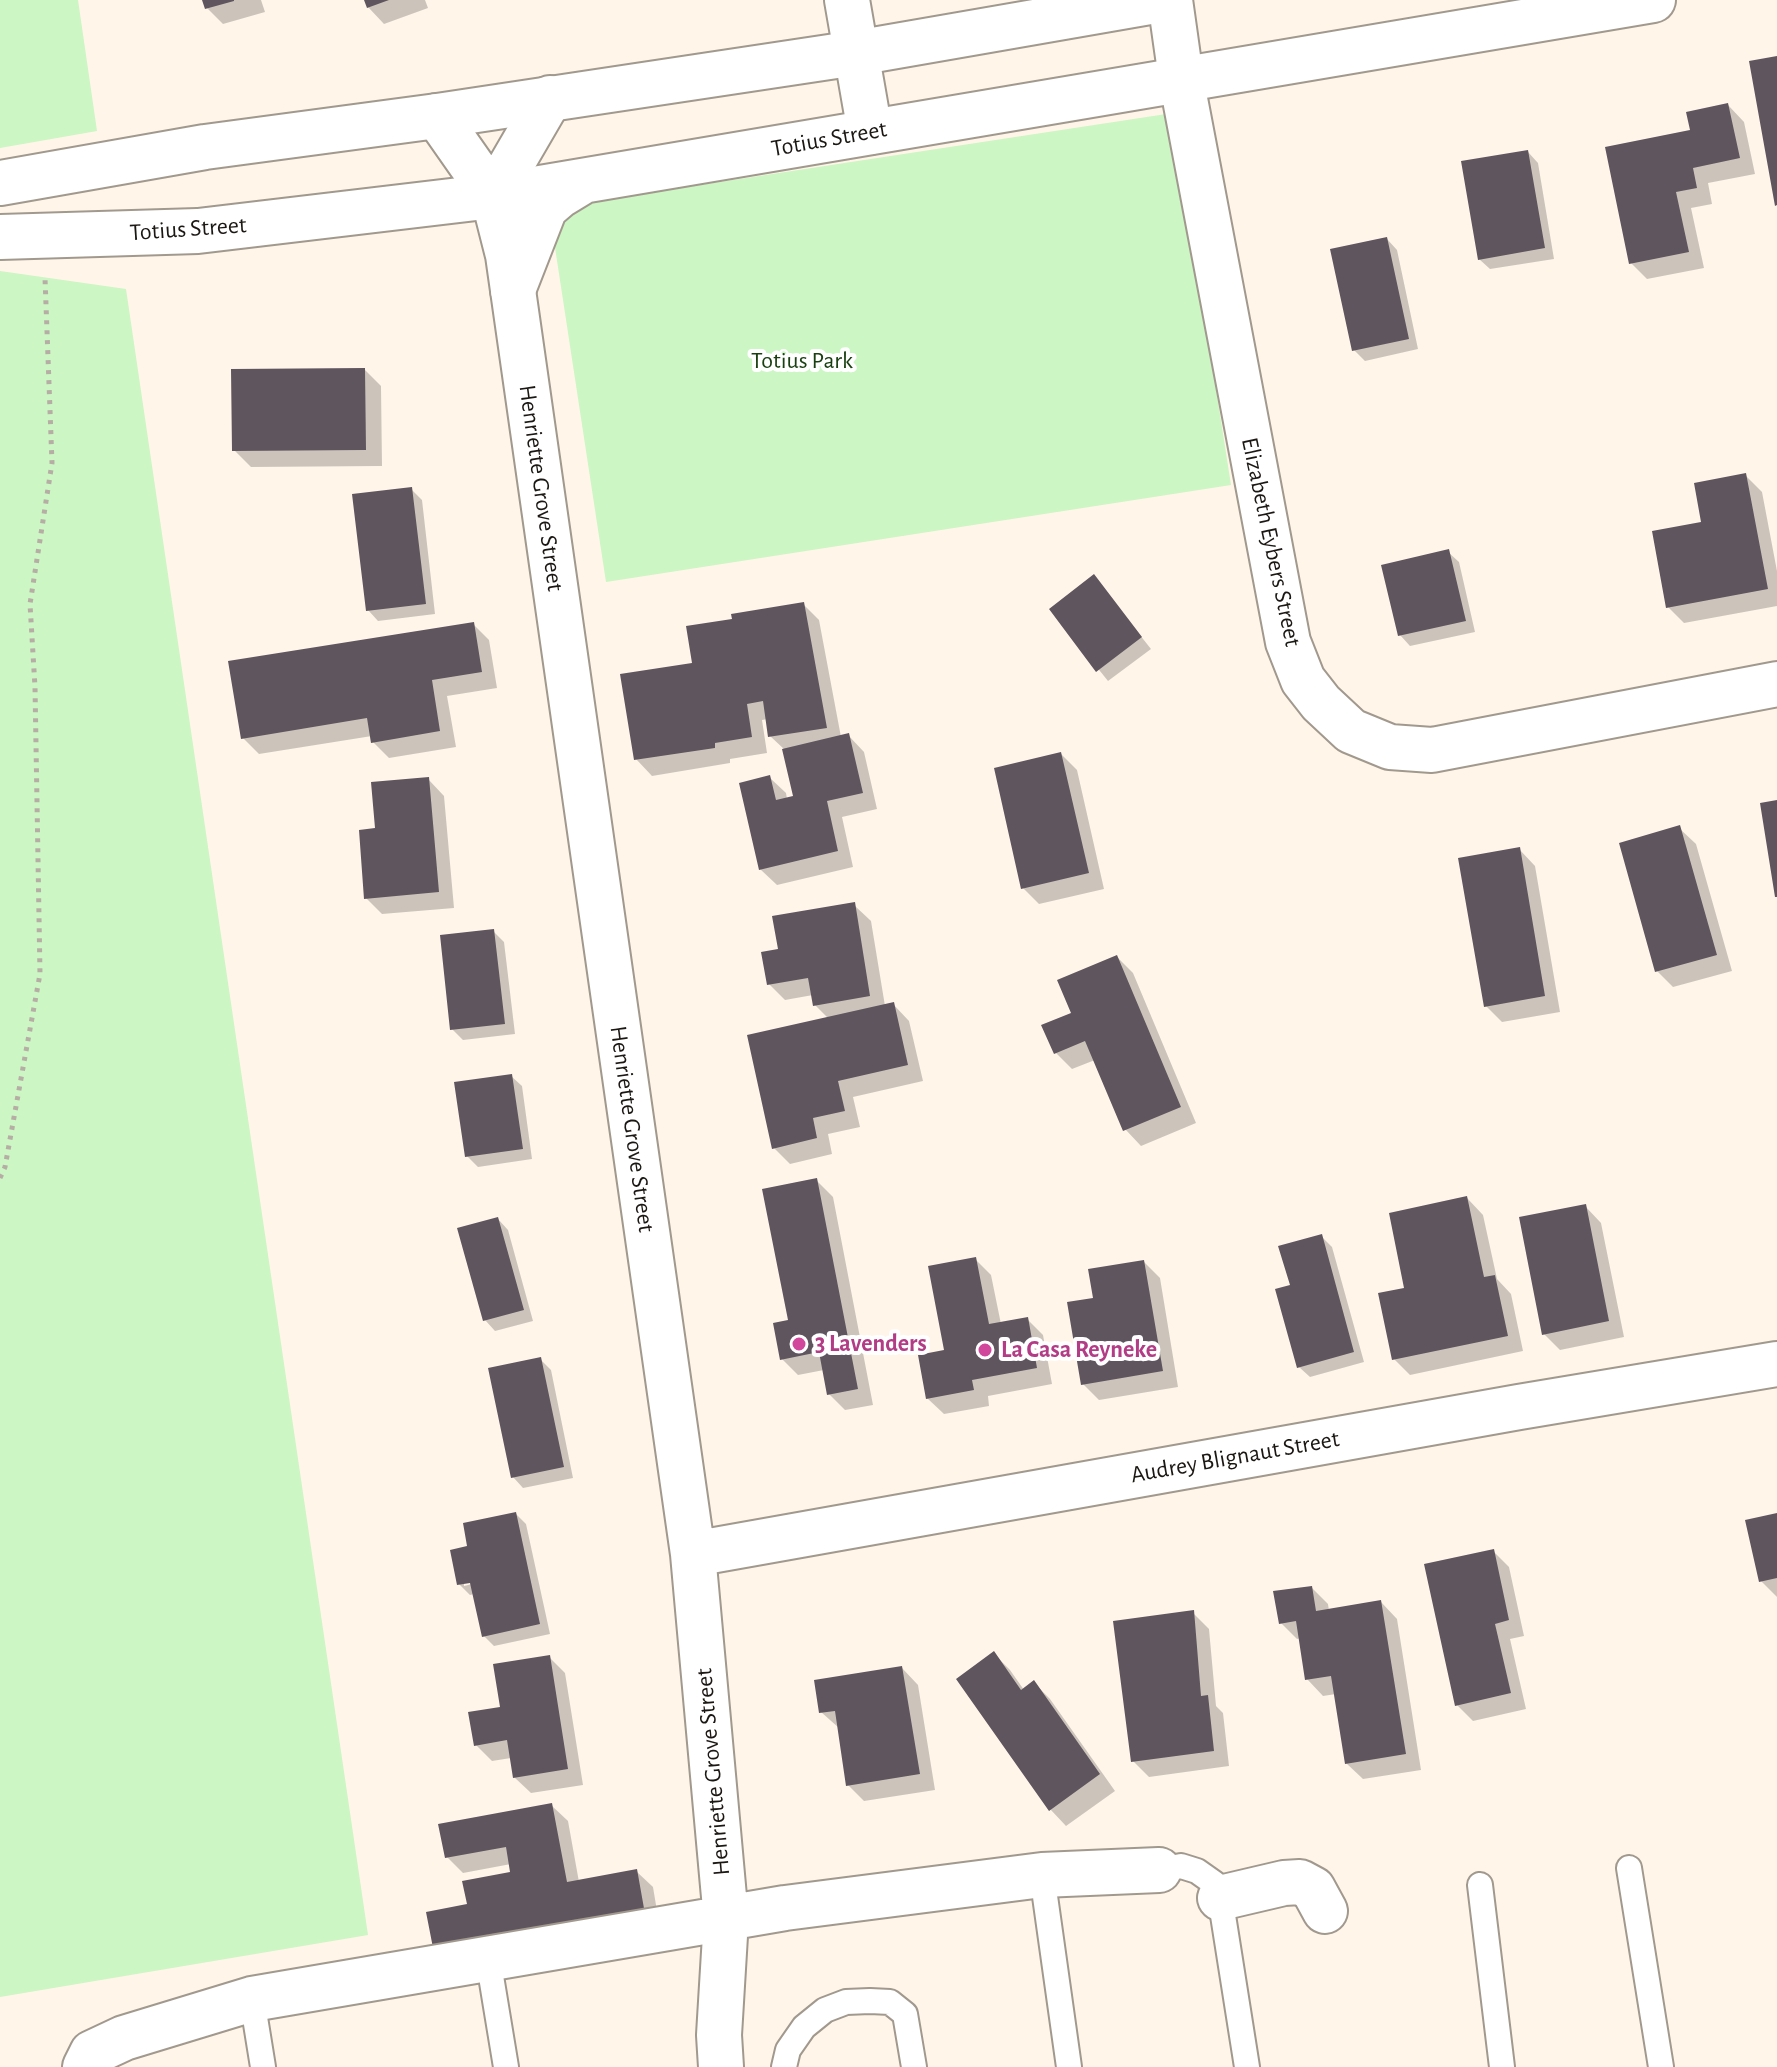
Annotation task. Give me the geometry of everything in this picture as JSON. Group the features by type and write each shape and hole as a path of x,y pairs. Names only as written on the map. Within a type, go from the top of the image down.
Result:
{"street":[{"path":"847,0 870,132"},
{"path":"0,183 205,147 437,116 856,53 1161,0"},
{"name":"Elizabeth Eybers Street","path":"1170,0 1181,78 1288,642 1303,680 1321,703 1351,731 1390,747 1432,750 1777,684"},
{"name":"Totius Street","path":"0,237 198,231 493,196 1653,0"},
{"path":"493,196 550,98"},
{"name":"Henriette Grove Street","path":"437,116 493,196 508,255 693,1554 726,1919 719,2035 721,2067"},
{"path":"513,290 545,208 582,182"},
{"name":"Audrey Blignaut Street","path":"693,1554 1488,1412 1777,1364"},
{"path":"85,2067 92,2053 124,2038 252,1999 785,1908 1042,1875 1159,1870"},
{"path":"1220,1898 1300,1882 1313,1889 1325,1911"}],"lane":[{"path":"1159,1870 1181,1866 1197,1871 1214,1883 1220,1898 1247,2067"},
{"path":"1629,1868 1661,2067"},
{"path":"1042,1875 1069,2067"},
{"path":"1480,1885 1502,2067"},
{"path":"488,1958 506,2067"},
{"path":"252,1999 263,2067"},
{"path":"784,2067 788,2050 804,2027 825,2010 846,2002 870,2001 890,2002 905,2014 914,2067"}],"path":[{"path":"0,1178 5,1167 40,974 35,687 30,604 52,463 45,278"}],"green space":[{"path":"0,0 78,0 97,131 0,148"},
{"name":"Totius Park","path":"1173,113 1231,485 606,582 549,208"},
{"path":"0,271 126,289 368,1935 0,1997"}],"building":[{"path":"202,0 234,0 234,1 205,9"},
{"path":"364,0 389,0 367,8"},
{"path":"1777,56 1777,205 1775,206 1749,61"},
{"path":"1728,103 1740,158 1693,168 1697,188 1676,192 1689,252 1629,264 1605,147 1690,130 1686,112"},
{"path":"1528,150 1545,248 1478,260 1461,161"},
{"path":"1387,237 1409,339 1352,351 1330,249"},
{"path":"365,368 366,450 232,451 231,369"},
{"path":"1746,473 1768,589 1666,608 1652,531 1701,522 1694,483"},
{"path":"412,487 426,604 366,611 352,494"},
{"path":"1449,549 1466,621 1398,636 1381,565"},
{"path":"1094,574 1142,637 1096,672 1049,609"},
{"path":"804,602 827,728 768,737 763,701 747,704 752,737 715,743 715,748 634,760 620,674 692,663 686,626 732,619 731,614"},
{"path":"474,622 482,672 432,680 440,731 371,743 367,718 241,739 228,661"},
{"path":"849,733 863,793 827,801 838,851 759,870 739,783 770,775 776,800 793,796 782,749"},
{"path":"1061,752 1089,873 1021,889 994,768"},
{"path":"429,777 439,892 364,899 359,830 375,828 371,782"},
{"path":"1777,800 1777,897 1775,897 1760,803"},
{"path":"1680,825 1717,955 1655,972 1619,843"},
{"path":"1520,847 1545,996 1484,1007 1458,858"},
{"path":"855,902 870,996 813,1006 808,978 767,985 761,952 778,949 772,916"},
{"path":"494,929 505,1024 450,1030 440,935"},
{"path":"1117,955 1181,1107 1123,1131 1085,1041 1054,1054 1041,1025 1071,1013 1057,980"},
{"path":"894,1002 908,1065 838,1081 845,1111 813,1118 817,1138 772,1149 747,1035"},
{"path":"512,1074 523,1149 465,1157 454,1082"},
{"path":"817,1178 858,1389 827,1395 819,1352 780,1360 773,1323 788,1320 762,1189"},
{"path":"1467,1196 1484,1277 1495,1275 1508,1336 1392,1360 1378,1293 1404,1288 1389,1213"},
{"path":"1586,1204 1609,1321 1542,1335 1519,1217"},
{"path":"498,1217 524,1310 483,1321 457,1228"},
{"path":"1322,1234 1354,1352 1297,1368 1275,1289 1290,1285 1278,1246"},
{"path":"976,1257 989,1324 1028,1317 1037,1368 972,1380 974,1390 926,1399 918,1355 944,1350 928,1266"},
{"path":"1144,1260 1163,1371 1081,1385 1067,1302 1093,1298 1088,1269"},
{"path":"541,1357 564,1467 511,1478 488,1368"},
{"path":"516,1512 540,1624 482,1637 470,1583 457,1585 450,1550 467,1546 463,1523"},
{"path":"1777,1513 1777,1578 1759,1582 1745,1520"},
{"path":"1494,1549 1509,1620 1495,1624 1511,1693 1455,1706 1424,1564"},
{"path":"1312,1586 1316,1611 1381,1600 1406,1754 1345,1764 1331,1676 1305,1680 1296,1621 1279,1624 1273,1591"},
{"path":"1194,1610 1201,1696 1208,1695 1214,1751 1131,1762 1113,1621"},
{"path":"994,1651 1021,1690 1034,1680 1100,1774 1049,1811 956,1679"},
{"path":"550,1655 568,1769 513,1778 507,1740 474,1746 468,1712 500,1707 493,1664"},
{"path":"902,1666 920,1774 846,1786 835,1711 819,1713 814,1680"},
{"path":"552,1803 567,1882 637,1869 645,1914 434,1953 426,1912 467,1904 462,1881 510,1872 506,1847 445,1858 438,1824"}],"place":[{"name":"3 Lavenders","path":"799,1344"},
{"name":"La Casa Reyneke","path":"985,1350"}]}
